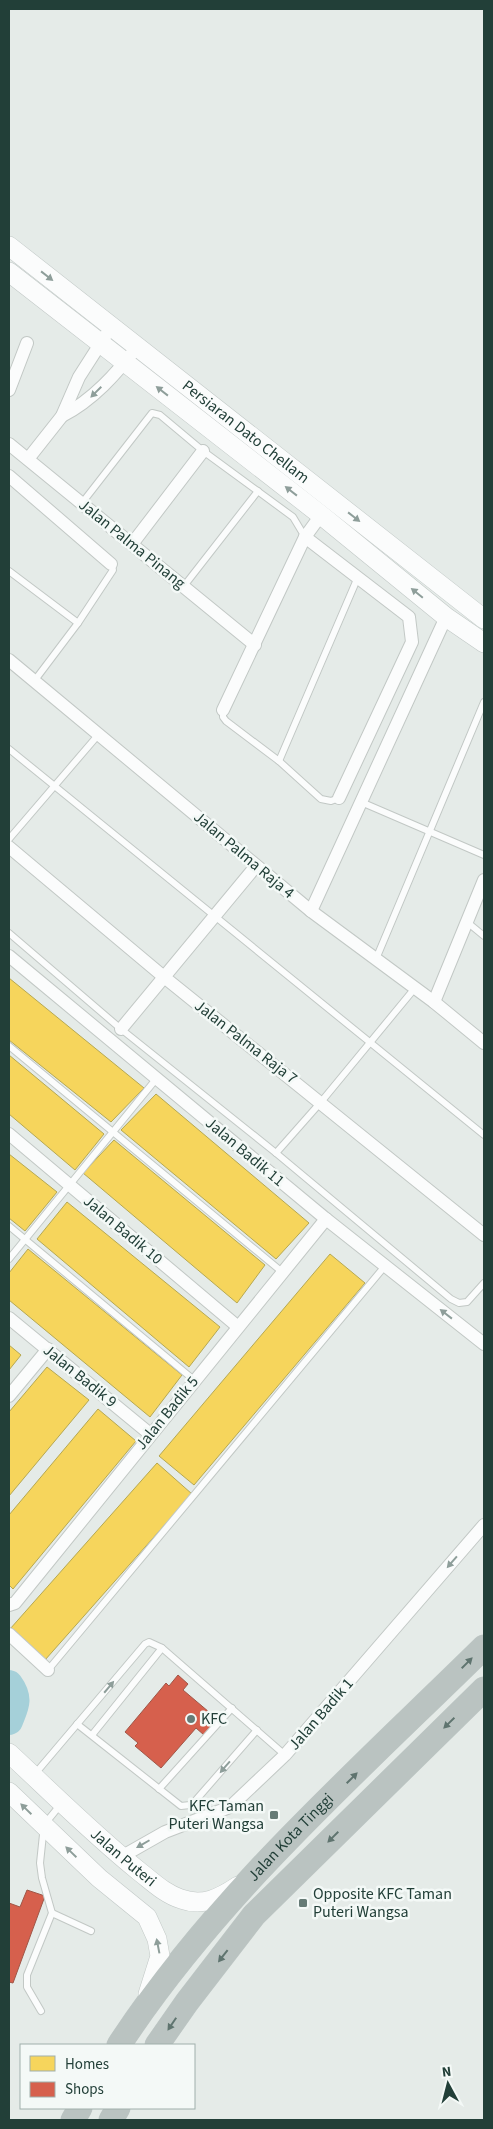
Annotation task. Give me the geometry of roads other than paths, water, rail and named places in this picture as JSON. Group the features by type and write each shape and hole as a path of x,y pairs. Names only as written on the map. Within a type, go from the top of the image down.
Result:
{"highway":[{"name":"Jalan Kota Tinggi","path":"120,2044 142,2010 199,1936 255,1874 484,1647"},
{"name":"Jalan Kota Tinggi","path":"158,2044 187,2002 254,1915 484,1689"},
{"path":"73,2120 79,2109"},
{"path":"111,2120 117,2109"}],"street":[{"name":"Persiaran Dato Chellam","path":"9,246 484,619"},
{"name":"Persiaran Dato Chellam","path":"9,272 321,515 446,617 484,643"},
{"path":"28,459 62,416 79,376 99,342 111,327"},
{"path":"9,390 27,343"},
{"path":"62,416 83,405 137,347"},
{"name":"Jalan Palma Pinang","path":"9,444 255,644"},
{"path":"132,544 203,451"},
{"path":"9,476 111,564"},
{"path":"224,710 305,537 321,515"},
{"path":"305,537 409,617 412,642 339,798"},
{"path":"311,912 446,617"},
{"name":"Jalan Palma Raja 4","path":"9,660 311,912 434,1002 484,1043"},
{"name":"Jalan Palma Raja 7","path":"9,847 164,977 484,1235"},
{"path":"121,1029 256,866"},
{"path":"434,1002 484,880"},
{"name":"Jalan Badik 11","path":"9,956 326,1219 484,1344"},
{"name":"Jalan Badik 10","path":"9,1134 238,1326"},
{"name":"Jalan Badik 5","path":"9,1605 15,1603 281,1271 326,1219"},
{"name":"Jalan Badik 9","path":"9,1318 150,1434"},
{"path":"9,1396 48,1350"},
{"name":"Jalan Badik 1","path":"121,1857 165,1832 230,1807 285,1755 484,1525"},
{"path":"9,1634 48,1670"},
{"name":"Jalan Puteri","path":"21,1765 121,1857 166,1892 182,1900 205,1903 222,1897 255,1874"},
{"name":"Jalan Puteri","path":"9,1792 100,1878 147,1917 157,1939 160,1956 157,1972 142,2010"}],"lane":[{"path":"82,503 152,413 160,415 203,451 293,517 305,537"},
{"path":"184,586 258,491"},
{"path":"35,680 78,623 113,570 111,564"},
{"path":"9,571 78,623"},
{"path":"279,761 358,578"},
{"path":"376,959 484,702"},
{"path":"224,710 223,717 226,721 279,761 321,799 331,802 339,798"},
{"path":"9,839 99,734"},
{"path":"9,749 484,1135"},
{"path":"362,802 484,855"},
{"path":"467,922 484,936"},
{"path":"9,933 121,1029 276,1153 451,1299 458,1303 467,1302 484,1283"},
{"path":"276,1153 370,1044 415,988"},
{"path":"9,1046 281,1271"},
{"path":"9,1259 157,1078"},
{"path":"9,1226 194,1380"},
{"path":"48,1670 385,1266"},
{"path":"21,1765 77,1724 145,1644 156,1643 285,1755"},
{"path":"92,1735 162,1648"},
{"path":"159,1789 232,1708"},
{"path":"77,1724 181,1806 190,1805 257,1730"},
{"path":"41,2011 27,1987 27,1975 52,1912 42,1878 40,1863 44,1825 62,1803"},
{"path":"52,1912 91,1931"}],"waterway":[{"path":"9,1684 15,1698 15,1707 9,1721"}],"place":[{"name":"KFC","path":"191,1719"},
{"name":"KFC Taman Puteri Wangsa","path":"274,1815"},
{"name":"Opposite KFC Taman Puteri Wangsa","path":"303,1903"}]}
